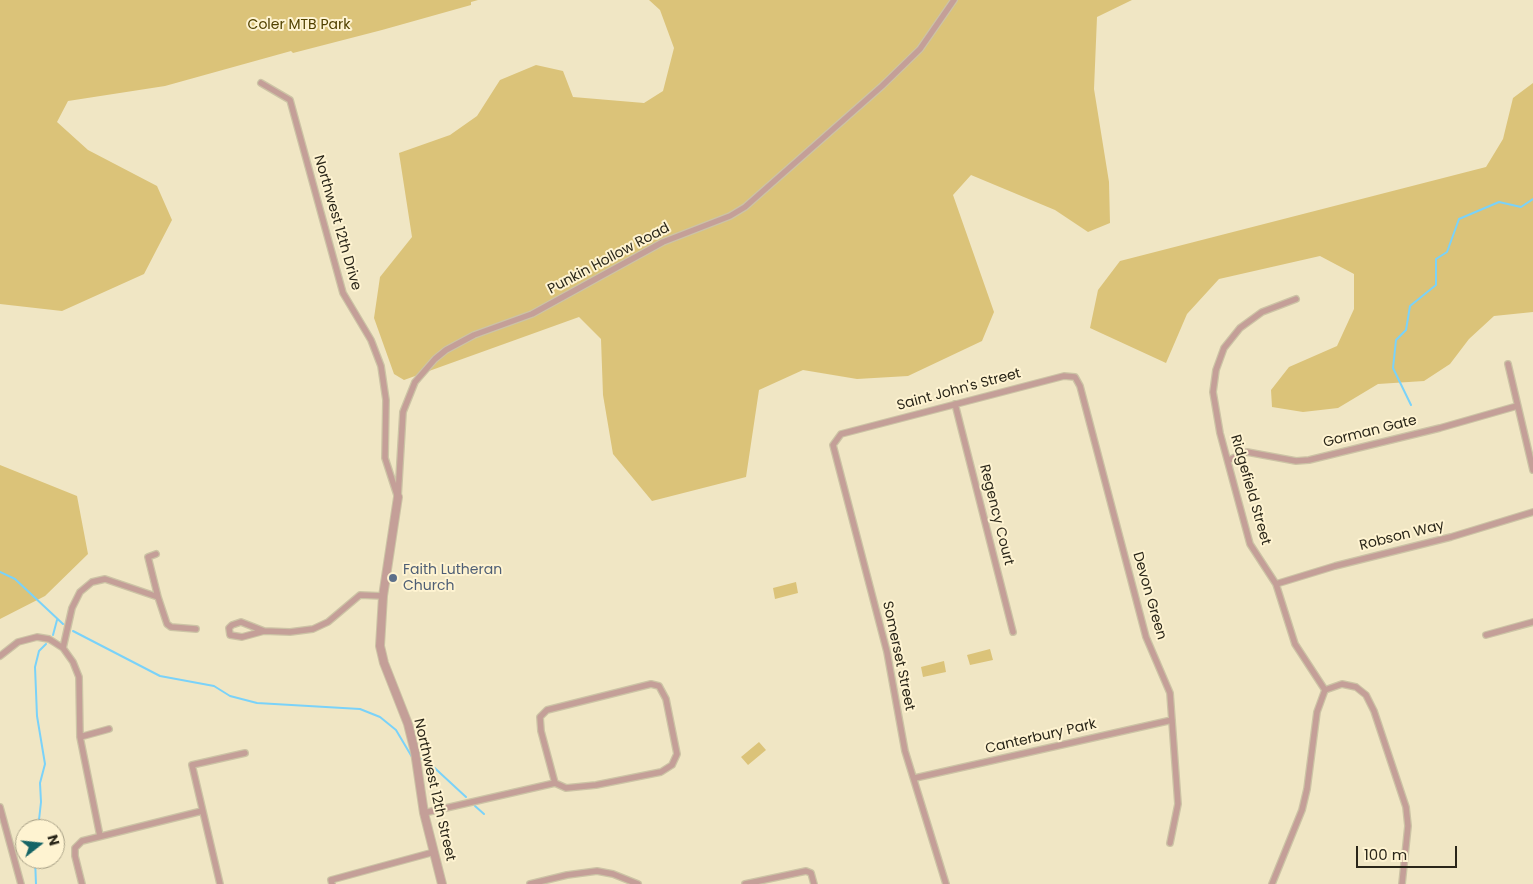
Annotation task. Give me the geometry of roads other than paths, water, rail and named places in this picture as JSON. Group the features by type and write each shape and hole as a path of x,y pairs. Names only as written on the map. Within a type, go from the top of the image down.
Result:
{"street":[{"name":"Punkin Hollow Road","path":"398,497 403,412 415,382 435,359 446,350 474,335 532,314 663,242 730,216 745,207 913,56 954,0"},
{"name":"Northwest 12th Drive","path":"262,83 290,100 343,294 371,340 381,366 386,400 385,458 398,497"},
{"name":"Ridgefield Street","path":"1296,299 1262,312 1240,328 1224,348 1214,379 1213,392 1217,419 1250,544 1276,584 1295,644 1325,690"},
{"path":"1508,364 1533,470"},
{"name":"Saint John's Street","path":"841,434 1064,376 1075,377 1080,386"},
{"name":"Devon Green","path":"1080,386 1146,637 1170,693 1178,804 1170,843"},
{"name":"Regency Court","path":"955,404 1013,632"},
{"name":"Gorman Gate","path":"1228,460 1246,452 1296,461 1309,460 1440,428 1517,406"},
{"name":"Somerset Street","path":"841,434 833,444 834,451 887,652 905,751 915,778 946,884"},
{"name":"Northwest 12th Street","path":"398,497 383,596 380,646 386,669 412,742 424,813 442,884"},
{"name":"Robson Way","path":"1276,584 1334,566 1451,537 1533,512"},
{"path":"156,554 148,557 167,624 177,628 196,629"},
{"path":"63,648 72,608 80,592 92,582 105,579 114,581 130,589 158,597"},
{"path":"264,631 241,622 229,628 230,635 242,637 264,631 290,632 313,629 328,622 360,596 383,596"},
{"path":"1486,635 1533,622"},
{"path":"0,656 18,642 37,636 49,639 63,648 73,662 78,677 80,736 100,836"},
{"path":"424,813 555,783 566,788 596,785 661,772 672,765 677,754 666,699 659,686 651,684 638,686 547,710 540,717 541,731 555,783"},
{"path":"1272,884 1302,810 1307,789 1316,712 1325,690 1342,684 1356,687 1366,695 1374,711 1406,807 1408,826 1402,884"},
{"name":"Canterbury Park","path":"915,778 1172,720"},
{"path":"80,736 109,729"},
{"path":"220,884 192,766 245,753"},
{"path":"0,807 20,884"},
{"path":"82,884 76,848 82,841 202,811"},
{"path":"332,884 330,880 434,852"},
{"path":"534,883 567,875 598,872 613,874 638,884"},
{"path":"745,884 799,872 810,873 814,884"}],"waterway":[{"path":"1411,405 1393,368 1396,340 1406,330 1410,306 1436,285 1436,259 1447,252 1459,219 1499,202 1521,207 1533,199"},
{"path":"0,572 15,579 63,624"},
{"path":"53,635 57,620"},
{"path":"73,631 160,676 214,686 230,696 257,703 360,709 380,717 396,730 412,757"},
{"path":"39,819 40,783 45,764 37,716 35,667 39,651 46,644"},
{"path":"422,759 426,760 466,797"},
{"path":"475,806 484,814"},
{"path":"35,869 36,884"}],"place":[{"name":"Faith Lutheran Church","path":"393,578"}],"park label":[{"name":"Coler MTB Park","path":"299,25"}]}
